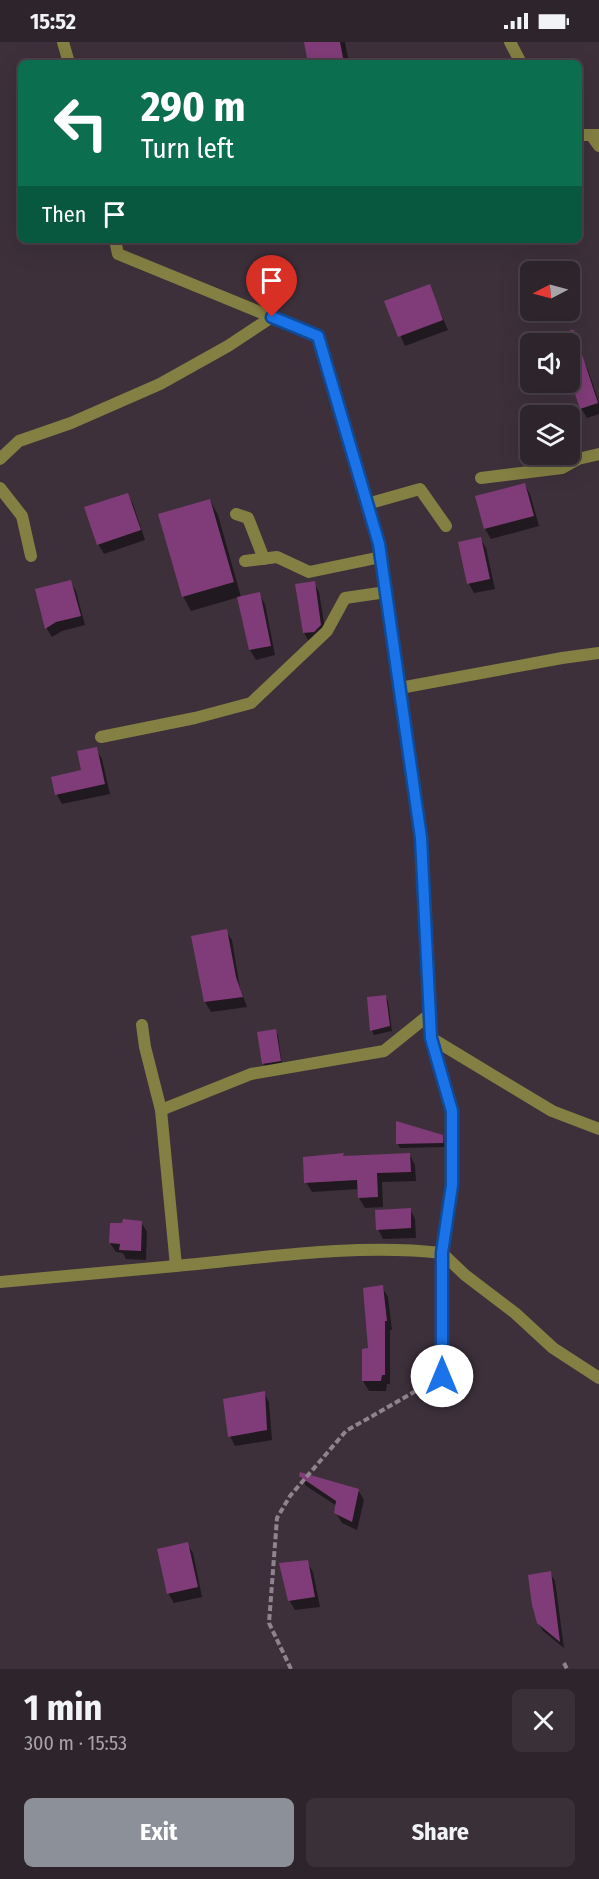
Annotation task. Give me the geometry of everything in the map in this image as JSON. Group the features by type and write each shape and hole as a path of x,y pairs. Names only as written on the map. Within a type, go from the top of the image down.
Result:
{"street":[{"path":"63,42 68,60"},
{"path":"510,42 519,60"},
{"path":"590,135 599,146"},
{"path":"116,243 118,254 318,336 367,504 381,556 421,838 431,1038 452,1111 452,1185 442,1253 442,1376"},
{"path":"0,459 19,441 71,423 160,384 228,346 272,317"},
{"path":"481,478 562,468 578,459 599,454"},
{"path":"0,488 22,516 31,556"},
{"path":"367,504 420,489 446,526"},
{"path":"236,514 248,518 264,559"},
{"path":"245,561 277,557 309,572 381,556"},
{"path":"102,737 195,718 251,703 327,631 345,598 386,591"},
{"path":"400,688 599,653"},
{"path":"160,1110 251,1074 384,1051 430,1014"},
{"path":"142,1025 160,1110 176,1266"},
{"path":"431,1038 552,1111 599,1128"},
{"path":"0,1282 358,1251 407,1249 442,1253 465,1275 515,1313 553,1348 599,1378"}],"path":[{"path":"291,1669 269,1623 277,1518 290,1496 346,1431 442,1376"},
{"path":"564,1663 567,1669"}],"building":[{"path":"304,42 340,42 343,60 307,60"},
{"path":"430,284 443,320 398,337 384,301"},
{"path":"580,348 598,403 580,409 575,393 580,393"},
{"path":"525,483 534,516 484,529 475,496"},
{"path":"128,493 141,530 97,545 84,507"},
{"path":"210,499 234,582 182,597 158,514"},
{"path":"481,537 490,579 467,584 458,542"},
{"path":"71,580 81,616 56,622 45,629 35,589"},
{"path":"315,581 321,625 314,632 303,633 295,584"},
{"path":"260,592 271,646 249,650 237,597"},
{"path":"97,747 105,784 55,795 51,777 81,770 77,751"},
{"path":"227,929 236,977 243,997 204,1002 191,936"},
{"path":"386,995 390,1026 370,1031 367,997"},
{"path":"276,1029 281,1061 262,1064 257,1032"},
{"path":"396,1121 443,1135 443,1143 396,1144"},
{"path":"344,1153 343,1156 410,1153 411,1172 377,1173 378,1197 358,1198 357,1180 304,1183 303,1157"},
{"path":"411,1208 411,1228 376,1230 375,1210"},
{"path":"123,1219 142,1221 141,1251 119,1250 120,1244 109,1243 110,1223 122,1223"},
{"path":"383,1285 387,1321 385,1321 385,1375 382,1375 381,1381 362,1381 362,1349 368,1348 363,1288"},
{"path":"265,1391 267,1430 228,1437 223,1399"},
{"path":"300,1472 359,1489 352,1522 334,1513 336,1501 299,1476"},
{"path":"188,1542 198,1587 167,1594 157,1549"},
{"path":"308,1560 315,1597 288,1601 279,1563"},
{"path":"551,1571 560,1642 537,1623 528,1575"}],"route":[{"path":"272,317 318,336 379,544 421,838 431,1038 452,1111 452,1185 442,1253 442,1376"}]}
